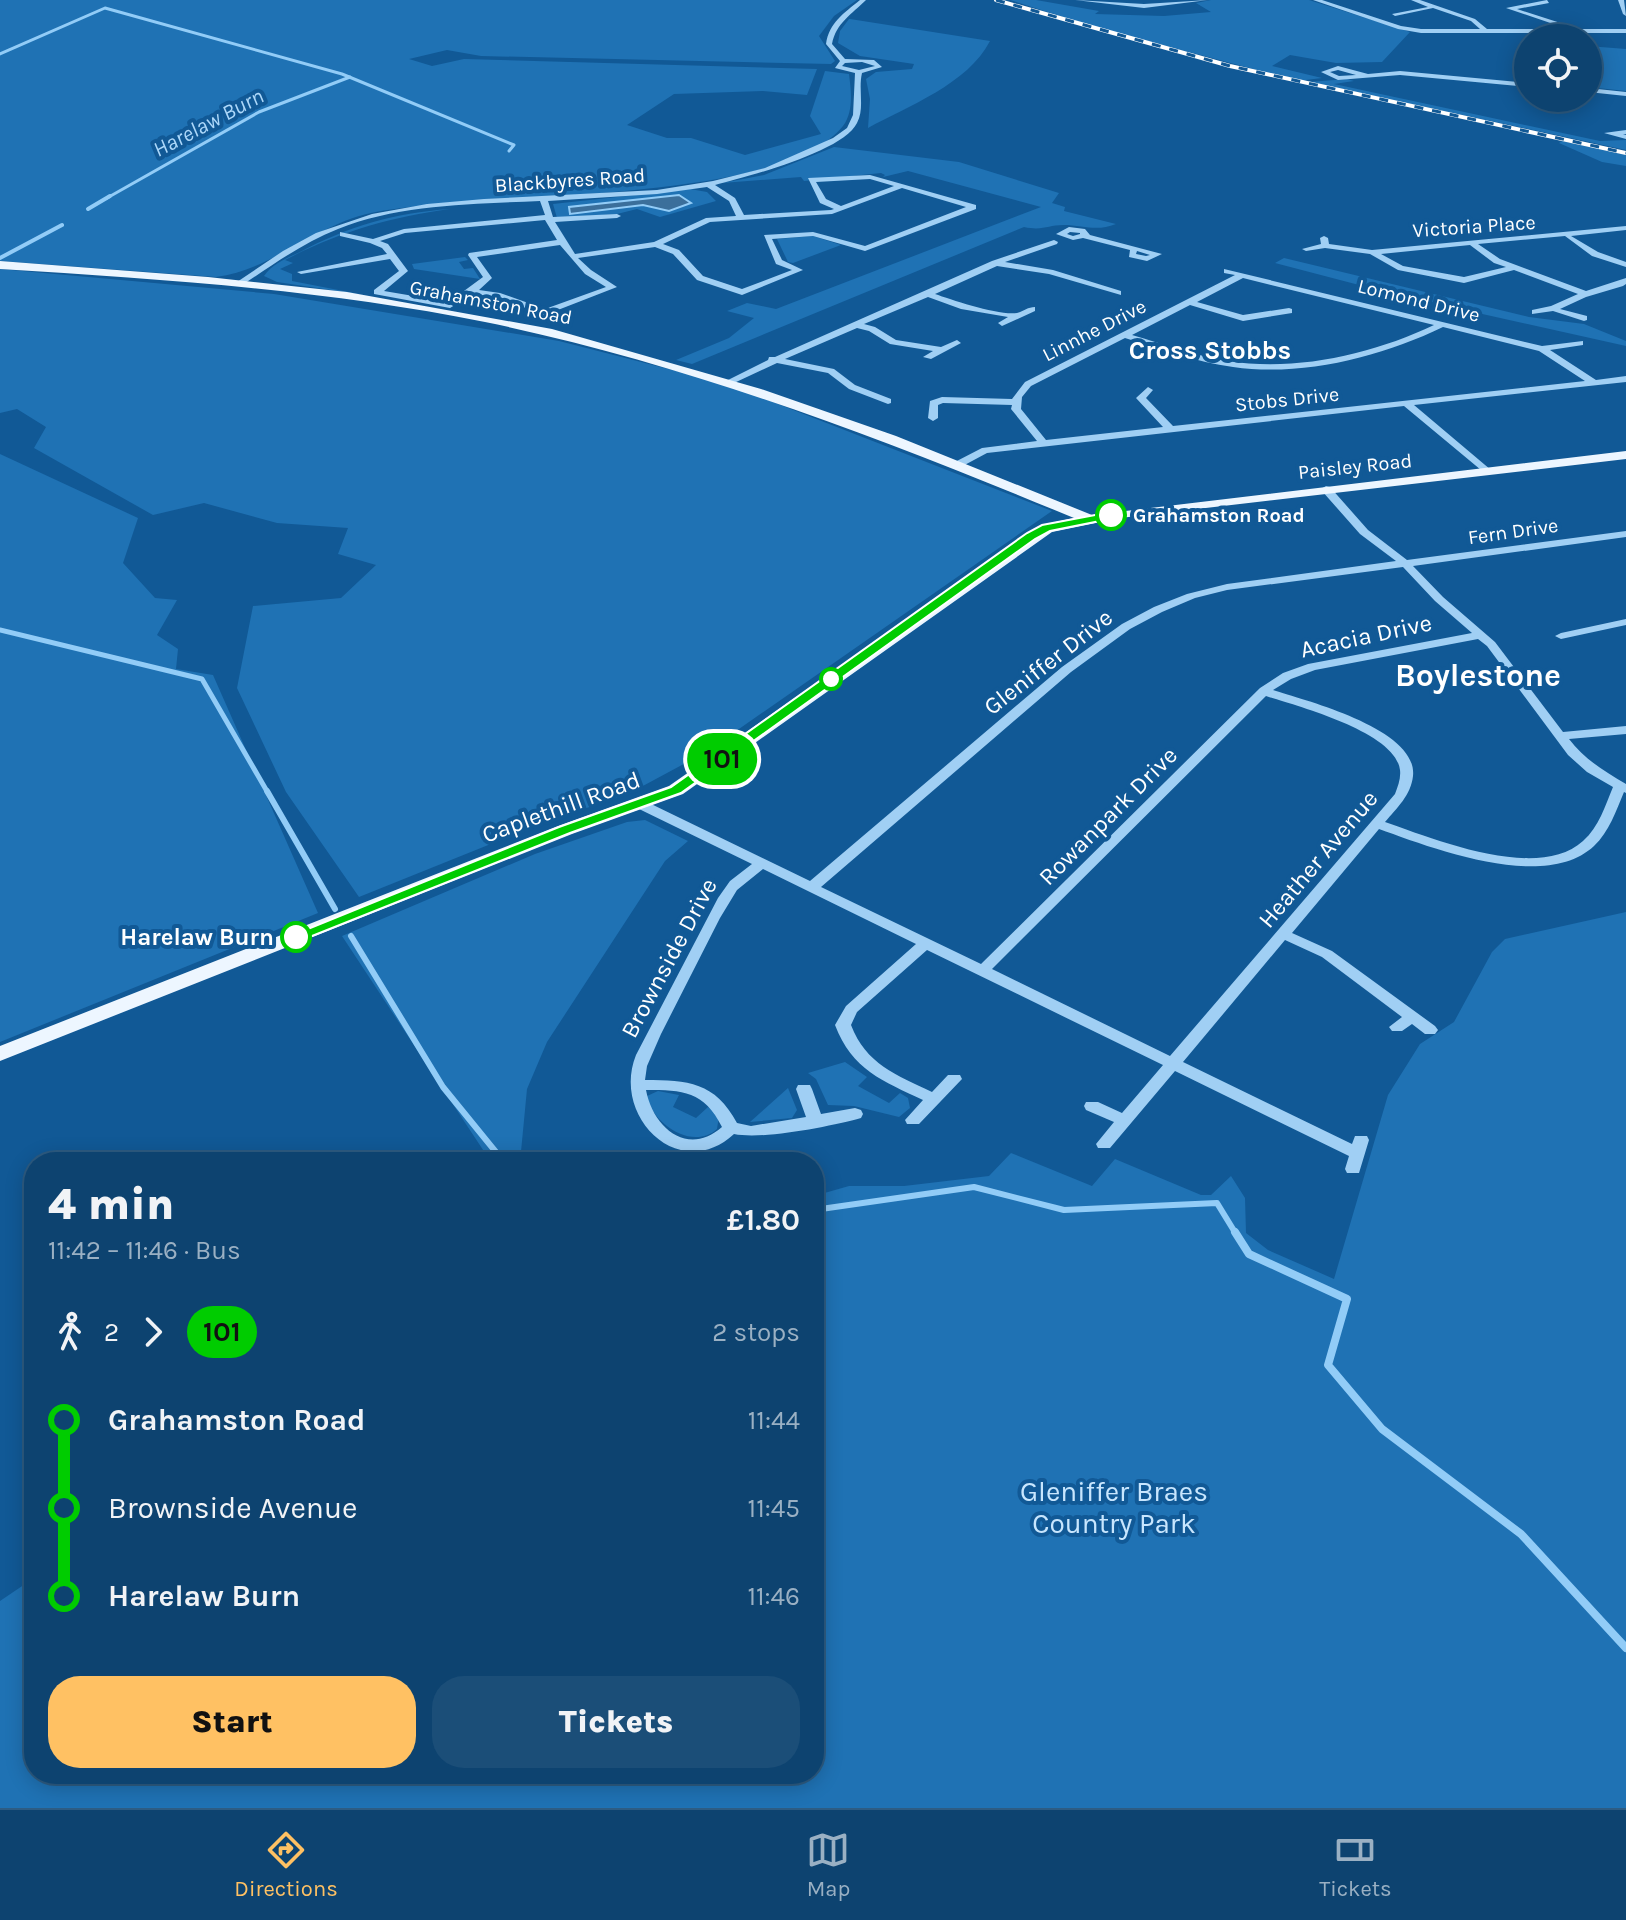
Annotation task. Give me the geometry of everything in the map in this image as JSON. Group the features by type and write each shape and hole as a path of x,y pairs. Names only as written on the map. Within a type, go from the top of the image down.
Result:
{"main road":[{"name":"Grahamston Road","path":"0,265 238,284 351,297 551,333 731,381 1089,519"},
{"name":"Paisley Road","path":"1089,519 1626,455"},
{"name":"Caplethill Road","path":"0,1054 565,830 642,805 701,775 1031,536 1047,528 1089,519"}],"street":[{"path":"843,61 837,67 859,72 878,66 843,61 829,44 831,32 863,0"},
{"path":"1078,0 1144,6 1205,0"},
{"path":"1316,0 1400,28 1514,32"},
{"path":"1414,0 1473,20 1487,32"},
{"path":"1621,0 1626,14"},
{"path":"1547,2 1509,8 1553,24"},
{"path":"1395,14 1434,7"},
{"path":"1410,11 1423,16"},
{"path":"1602,32 1626,31"},
{"path":"1607,32 1626,40"},
{"path":"1366,75 1338,68 1324,72 1338,78 1400,73 1514,84"},
{"name":"Blackbyres Road","path":"238,284 320,233 358,219 426,207 706,183 786,163 849,130 860,108 855,82 859,72"},
{"path":"1602,91 1626,94"},
{"path":"656,244 676,252 700,278 742,292 799,270 779,262 767,237 819,235 865,249 973,207 870,177 811,180 823,201 842,209"},
{"path":"706,183 732,200 741,218"},
{"path":"575,256 656,244 709,220 842,209 902,186"},
{"path":"472,291 497,295 545,312 613,287 595,279 561,242 548,219 543,198"},
{"path":"786,215 796,234"},
{"path":"373,241 418,229 617,216"},
{"name":"Victoria Place","path":"1306,249 1325,242 1372,252 1568,237 1626,228"},
{"path":"731,381 771,359 820,342 853,324 896,310 925,293 965,280 1060,234 1082,231 1087,233 1085,236 1133,251"},
{"path":"343,234 385,246 404,271 403,275 377,292 450,305 488,278 472,255 561,242"},
{"path":"1568,237 1595,254 1626,265"},
{"path":"1474,245 1513,268 1585,294"},
{"path":"1372,252 1401,268 1470,280 1485,287"},
{"path":"288,268 300,276 392,256"},
{"path":"995,263 1050,272 1118,293"},
{"path":"1470,280 1513,268"},
{"name":"Lomond Drive","path":"1227,271 1542,349 1593,382"},
{"name":"Linnhe Drive","path":"1015,402 1028,384 1242,275"},
{"path":"1556,310 1585,294 1608,291 1626,281"},
{"path":"1084,292 1096,286"},
{"path":"925,293 964,307 1017,316"},
{"path":"1189,302 1250,319 1289,311"},
{"path":"1002,323 1032,309"},
{"path":"1535,312 1556,310 1584,318"},
{"path":"853,324 893,342 943,350"},
{"path":"1124,335 1215,361 1260,366 1391,347 1441,325"},
{"path":"928,357 957,343"},
{"path":"1542,349 1580,343"},
{"path":"771,359 831,371 865,393 888,401"},
{"name":"Stobs Drive","path":"955,466 985,450 1626,379"},
{"path":"865,393 878,386"},
{"path":"1148,390 1141,398 1171,430"},
{"path":"933,418 933,403 942,400 1015,402 1044,444"},
{"path":"1407,404 1487,472"},
{"path":"1326,489 1364,532 1406,564 1439,599 1481,635 1518,676 1559,736 1592,769 1623,788 1600,830 1582,849 1563,856 1529,861 1471,857 1375,823"},
{"name":"Fern Drive","path":"1406,564 1626,534"},
{"name":"Gleniffer Drive","path":"811,888 1085,655 1149,612 1202,591 1406,564"},
{"path":"1561,636 1626,622"},
{"name":"Acacia Drive","path":"1264,691 1287,676 1312,667 1481,635"},
{"name":"Heather Avenue","path":"1104,1144 1401,795 1406,765 1398,753 1365,727 1264,691"},
{"name":"Rowanpark Drive","path":"982,971 1264,691"},
{"path":"1559,736 1626,730"},
{"path":"642,805 1357,1154"},
{"name":"Brownside Drive","path":"639,1085 639,1065 730,889 761,864"},
{"path":"1283,934 1327,954 1430,1030"},
{"path":"924,945 851,1009 843,1025 849,1046 866,1065 934,1099"},
{"path":"1397,1027 1412,1018"},
{"path":"913,1120 954,1079"},
{"path":"731,1128 721,1105 706,1094 674,1085 639,1085 642,1110 667,1138 685,1144 706,1144 731,1128 751,1132 855,1114"},
{"path":"804,1089 816,1122"},
{"path":"1092,1106 1124,1120"}],"green space":[{"path":"0,0 857,0 834,16 819,36 835,61 831,64 481,56 447,50 409,59 432,66 464,59 817,69 807,95 763,91 674,94 627,125 667,138 691,138 745,155 821,134 810,116 825,71 849,74 850,107 843,126 808,152 757,171 693,183 622,191 419,206 371,213 331,227 256,266 216,277 0,261"},
{"path":"1010,0 1036,0 1099,11 1095,14 1164,16 1211,12 1196,3 1211,0 1309,0 1410,32 1382,62 1336,63 1290,55 1272,66 1322,78 1298,81 1095,27"},
{"path":"849,19 990,41 980,56 952,82 868,128 870,99 866,79 876,72 912,69 914,64 860,56 838,43 840,31"},
{"path":"1602,47 1626,49 1626,91 1602,88"},
{"path":"1354,81 1334,84 1600,141 1626,140 1626,150 1309,82"},
{"path":"1562,141 1626,155 1626,166 1602,162 1559,143"},
{"path":"834,147 959,162 1059,193 1052,203 1065,207 1064,211 1116,224 1096,228 1063,225 1024,227 692,364 676,360 729,338 754,318 727,311 747,303 776,309 1041,207 908,171 883,177 885,175 881,173 804,181 801,177 722,183 764,175"},
{"path":"690,189 707,192 716,201 660,217 637,209 617,214 557,218 553,204"},
{"path":"450,209 406,216 345,234 285,260 293,263 280,269 292,274 292,281 364,295 277,282 264,276 285,259 318,243 354,228 410,214"},
{"path":"813,236 841,245 793,263 788,262 777,239"},
{"path":"465,257 468,260 459,262 464,269 473,268 480,279 414,269 412,264"},
{"path":"1284,258 1529,317 1584,324 1626,341 1626,346 1442,305 1391,290 1382,291 1275,263"},
{"path":"0,269 274,294 559,341 727,384 1052,511 706,752 628,794 548,821 359,897 286,792 237,688 253,606 341,598 376,565 338,554 348,528 277,523 204,503 153,515 34,448 46,427 17,409 0,413"},
{"path":"0,454 138,518 123,563 155,598 177,600 157,635 178,649 176,669 213,675 318,913 0,1042"},
{"path":"645,820 688,841 665,861 547,1042 527,1089 521,1152 484,1152 342,936 535,854 627,822"},
{"name":"Gleniffer Braes Country Park","path":"1626,912 1626,1808 0,1808 0,1601 24,1585 24,1784 824,1784 824,1193 849,1186 904,1186 989,1176 1011,1153 1092,1186 1115,1159 1201,1195 1211,1195 1231,1176 1245,1198 1246,1233 1268,1250 1334,1279 1388,1095 1420,1044 1454,1022 1492,952 1505,939"},
{"path":"845,1062 867,1077 858,1086 889,1103 900,1093 908,1098 910,1108 899,1117 854,1106 828,1105 816,1079 808,1073"},
{"path":"788,1088 797,1110 792,1118 750,1122"},
{"path":"658,1091 679,1095 673,1107 696,1118 708,1107 719,1116 717,1129 697,1137 686,1136 665,1125 650,1106 647,1096"}],"shaded area":[{"path":"679,195 691,203 669,211 643,205 570,214 569,207"}],"waterway":[{"path":"0,54 105,8 350,77"},
{"name":"Harelaw Burn","path":"107,198 259,112 350,77"},
{"path":"350,77 514,145 509,151"},
{"name":"Harelaw Burn","path":"88,209 110,196"},
{"path":"0,258 62,225"},
{"path":"0,630 202,679 268,793"},
{"path":"267,791 335,909"},
{"path":"351,936 443,1087 496,1152"},
{"path":"824,1209 974,1187 1064,1210 1217,1203 1236,1234"},
{"path":"1235,1232 1249,1254 1347,1299 1328,1365 1382,1429 1521,1534 1626,1648"}],"railway":[{"path":"996,0 1230,66 1626,153"}],"bus line":[{"name":"101","path":"296,937 565,830 657,800 701,775 1031,536 1047,528 1111,515"}],"place":[{"name":"Grahamston Road","path":"1111,515"},
{"name":"Harelaw Burn","path":"296,937"}],"district":[{"name":"Cross Stobbs","path":"1210,350"},
{"name":"Boylestone","path":"1478,675"}]}
